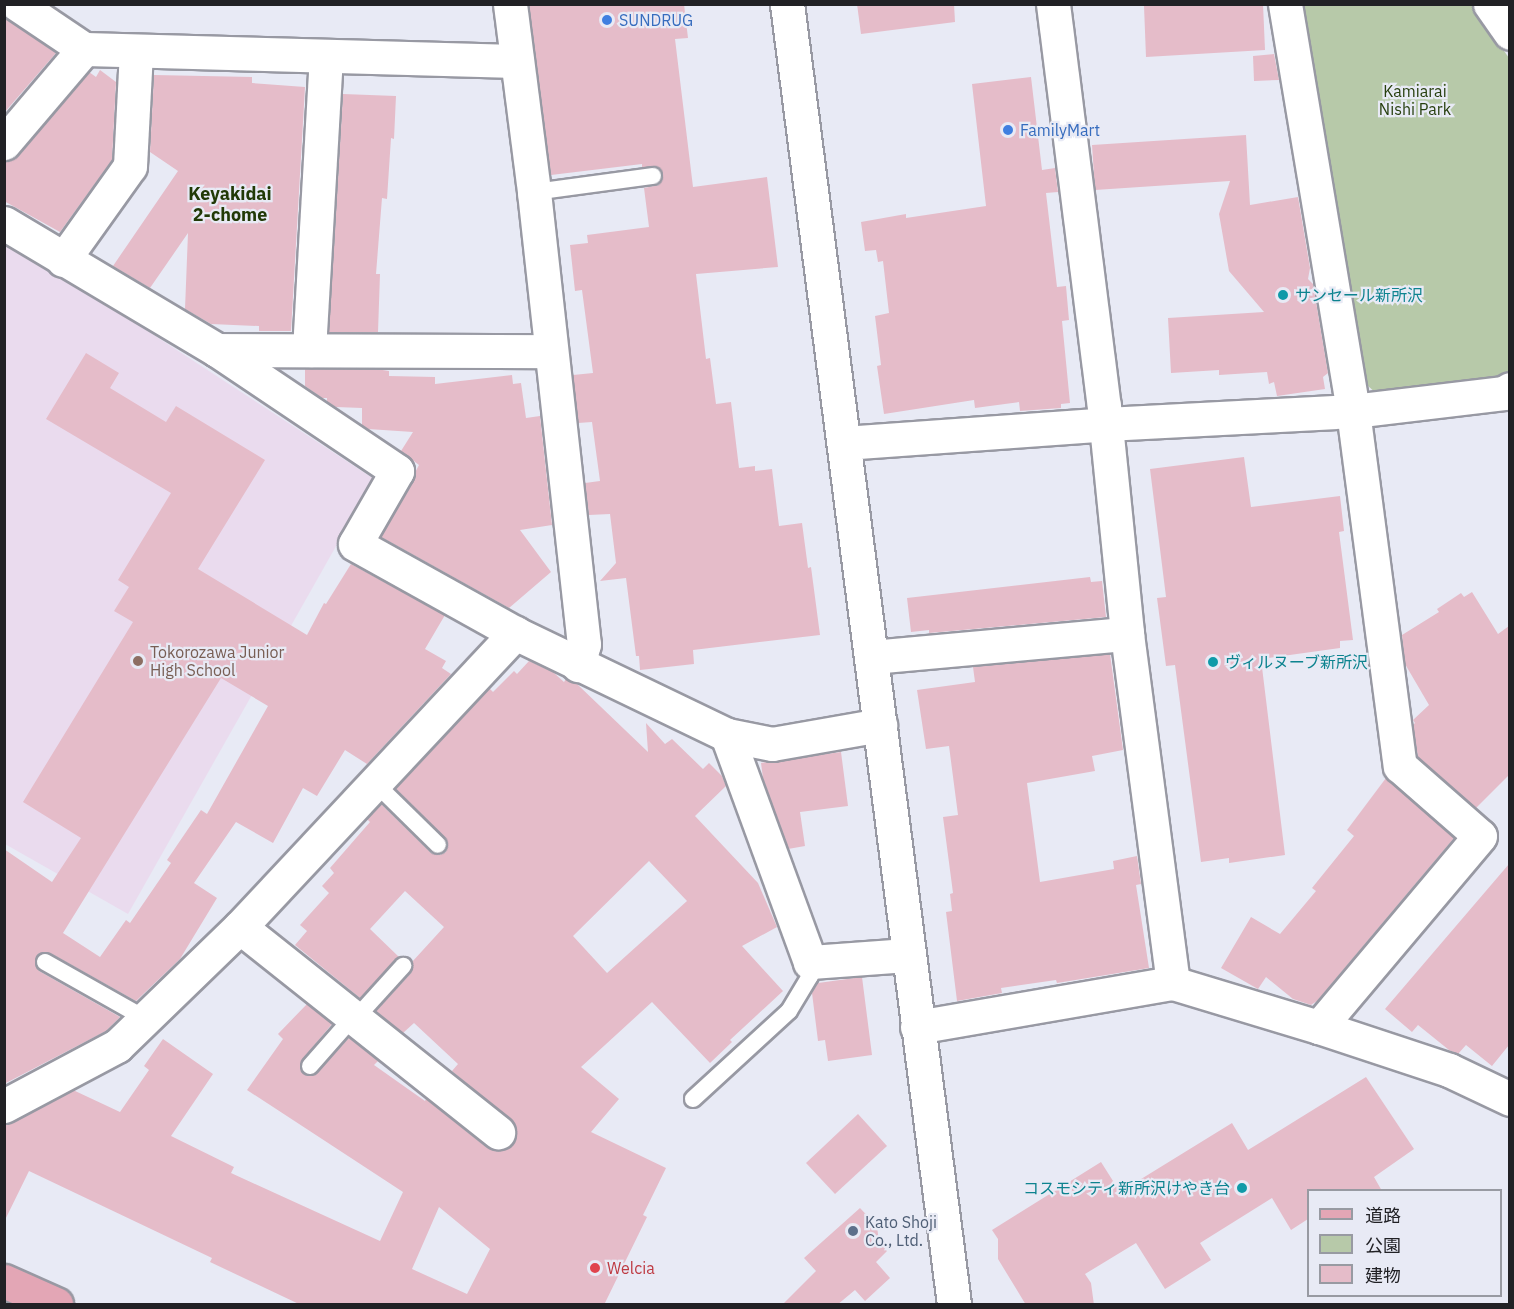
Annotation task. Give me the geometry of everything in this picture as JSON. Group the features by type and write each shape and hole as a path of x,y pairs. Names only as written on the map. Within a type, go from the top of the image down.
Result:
{"main road":[{"path":"4,1281 56,1305"}],"street":[{"path":"17,4 84,49 517,61"},
{"path":"510,4 534,192 584,644 578,665"},
{"path":"788,4 954,1305"},
{"path":"1053,4 1106,424 1127,634 1173,983"},
{"path":"1285,4 1353,411 1400,766 1480,836 1319,1027"},
{"path":"1490,4 1509,33"},
{"path":"4,143 84,49"},
{"path":"63,261 130,166 136,52"},
{"path":"309,350 326,56"},
{"path":"4,223 63,261 217,350 397,471 356,544 515,633 727,735 772,744 880,725"},
{"path":"217,350 551,351"},
{"path":"844,443 1106,424 1353,411 1504,393 1509,389"},
{"path":"4,1106 117,1046 240,927 515,633"},
{"path":"872,657 1127,634"},
{"path":"727,735 810,962 908,955"},
{"path":"240,927 498,1132"},
{"path":"917,1027 1173,983 1319,1027 1506,1090"}],"lane":[{"path":"534,192 653,176"},
{"path":"375,783 438,845"},
{"path":"45,962 146,1019"},
{"path":"693,1099 789,1011 810,976 810,962"},
{"path":"310,1066 403,966"}],"shaded area":[{"name":"Tokorozawa Junior High School","path":"4,237 374,479 128,914 5,844"}],"green space":[{"name":"Kamiarai Nishi Park","path":"1304,5 1472,5 1509,58 1510,370 1495,381 1378,395 1367,385"}],"building":[{"path":"529,4 684,4 688,38 675,39 693,187 767,177 778,267 696,274 706,359 710,358 716,404 731,402 739,468 755,466 755,471 772,469 779,526 802,523 808,568 811,567 820,635 693,650 694,664 640,670 639,656 636,656 626,578 600,581 616,563 610,514 589,515 585,483 600,481 592,422 578,423 573,375 593,373 582,290 575,291 570,245 588,243 587,235 649,227 644,188 659,185 663,174 657,167 642,167 642,164 551,175"},
{"path":"857,4 954,4 955,22 861,34"},
{"path":"1263,4 1265,50 1146,57 1144,6"},
{"path":"4,17 56,53 4,113"},
{"path":"1274,54 1279,80 1254,81 1253,56"},
{"path":"100,70 116,82 112,160 60,232 4,201 4,161 18,155 89,72 96,77"},
{"path":"154,75 252,77 252,83 305,87 291,331 259,331 259,326 211,324 185,309 188,233 150,288 113,266 178,171 150,152"},
{"path":"1031,77 1042,170 1055,168 1058,192 1046,193 1057,287 1066,286 1069,320 1062,321 1070,403 1061,404 1061,408 1020,411 1019,402 975,408 974,400 884,414 877,366 881,365 875,316 889,313 883,261 878,262 876,250 865,251 861,222 906,214 906,218 986,206 972,84"},
{"path":"343,94 396,96 394,139 391,138 387,199 382,198 376,274 380,274 378,332 329,332"},
{"path":"1246,135 1250,205 1298,197 1310,268 1308,279 1313,284 1328,373 1323,377 1325,389 1277,396 1274,382 1269,384 1267,372 1219,375 1219,370 1171,373 1168,318 1264,312 1229,271 1219,214 1230,181 1095,190 1092,145"},
{"path":"86,353 119,373 110,388 166,422 176,406 265,460 198,569 307,635 324,603 326,604 351,564 445,615 425,649 446,661 442,668 451,674 367,764 345,750 317,796 303,788 273,843 236,822 194,883 217,898 180,959 136,1001 50,953 39,953 35,962 39,971 120,1017 106,1031 4,1084 4,849 52,882 81,838 23,802 133,622 114,611 129,587 118,580 171,493 46,419","holes":["221,678 268,706 207,814 201,810 167,860 171,863 130,923 126,920 100,957 63,933"]},
{"path":"305,369 376,369 389,371 389,376 435,377 435,384 512,375 513,384 521,383 526,418 540,416 552,525 520,530 551,572 509,608 381,537 419,465 401,451 413,432 368,429 362,425 362,408 336,407 327,402 327,398 322,398 305,386"},
{"name":"ヴィルヌーブ新所沢","path":"1244,457 1251,507 1340,496 1344,531 1339,532 1353,640 1340,641 1340,648 1261,659 1285,855 1229,863 1229,858 1201,862 1175,665 1166,666 1157,598 1166,597 1150,469"},
{"path":"1090,577 1091,582 1102,581 1106,617 929,633 929,630 911,632 907,598"},
{"path":"1472,592 1498,634 1509,626 1509,775 1476,808 1418,757 1413,720 1429,705 1405,664 1402,635 1439,612 1437,609 1461,593 1464,597"},
{"path":"1110,654 1123,750 1092,756 1095,771 1027,783 1040,882 1114,869 1113,861 1137,856 1141,884 1136,885 1149,968 1057,983 1056,980 1001,988 1002,993 957,1001 946,912 952,911 950,894 953,893 943,817 958,815 949,746 926,749 917,690 975,682 973,667"},
{"path":"529,661 553,672 564,682 566,679 577,684 648,752 646,723 665,744 672,739 703,769 709,763 722,776 726,786 695,816 758,883 777,927 742,946 783,991 730,1040 732,1042 710,1063 652,1002 581,1067 619,1099 591,1132 666,1168 643,1215 647,1217 604,1305 301,1305 210,1262 212,1258 29,1171 4,1222 4,1125 73,1090 120,1112 149,1070 144,1066 163,1039 213,1074 171,1136 234,1167 231,1173 380,1241 403,1192 247,1090 283,1039 278,1034 307,1004 332,1024 302,1060 300,1069 304,1074 309,1076 317,1073 349,1038 378,1061 374,1065 425,1101 426,1099 486,1147 496,1151 504,1150 512,1144 516,1135 515,1125 452,1071 458,1064 414,1023 403,1033 376,1011 411,973 412,962 444,927 405,891 370,929 399,957 360,998 295,945 307,931 300,925 329,893 322,886 334,873 330,868 370,822 367,819 381,804 431,853 440,855 446,852 448,843 445,838 395,788 489,688 493,692 514,671 517,674","holes":["649,861 687,901 607,973 573,936","439,1207 490,1249 467,1294 412,1269"]},
{"path":"841,752 848,806 800,812 805,846 788,849 763,778 761,763"},
{"path":"1386,778 1454,838 1317,1001 1311,1005 1293,999 1266,977 1258,989 1221,968 1251,917 1280,934 1316,891 1312,888 1354,836 1347,830"},
{"path":"1509,864 1509,1045 1492,1066 1466,1045 1458,1054 1449,1050 1418,1025 1412,1032 1385,1009"},
{"path":"862,977 872,1055 828,1061 825,1040 818,1041 812,993 818,983"},
{"name":"コスモシティ新所沢けやき台","path":"1366,1077 1414,1149 1374,1177 1381,1189 1307,1189 1307,1220 1291,1230 1272,1198 1200,1243 1211,1260 1165,1289 1136,1243 1085,1274 1091,1283 1094,1305 1026,1305 998,1259 998,1239 992,1230 1101,1162 1120,1192 1232,1123 1248,1150"},
{"path":"858,1114 887,1146 835,1194 806,1163"},
{"path":"860,1208 877,1226 879,1242 887,1251 876,1262 890,1278 865,1301 855,1290 837,1305 782,1305 816,1271 804,1258"}],"place":[{"name":"SUNDRUG","path":"607,20"},
{"name":"FamilyMart","path":"1008,130"},
{"name":"サンセール新所沢","path":"1283,295"},
{"name":"Tokorozawa Junior High School","path":"138,661"},
{"name":"ヴィルヌーブ新所沢","path":"1213,662"},
{"name":"コスモシティ新所沢けやき台","path":"1242,1188"},
{"name":"Kato Shoji Co., Ltd.","path":"853,1231"},
{"name":"Welcia","path":"595,1268"}],"district":[{"name":"Keyakidai 2-chome","path":"230,205"}]}
